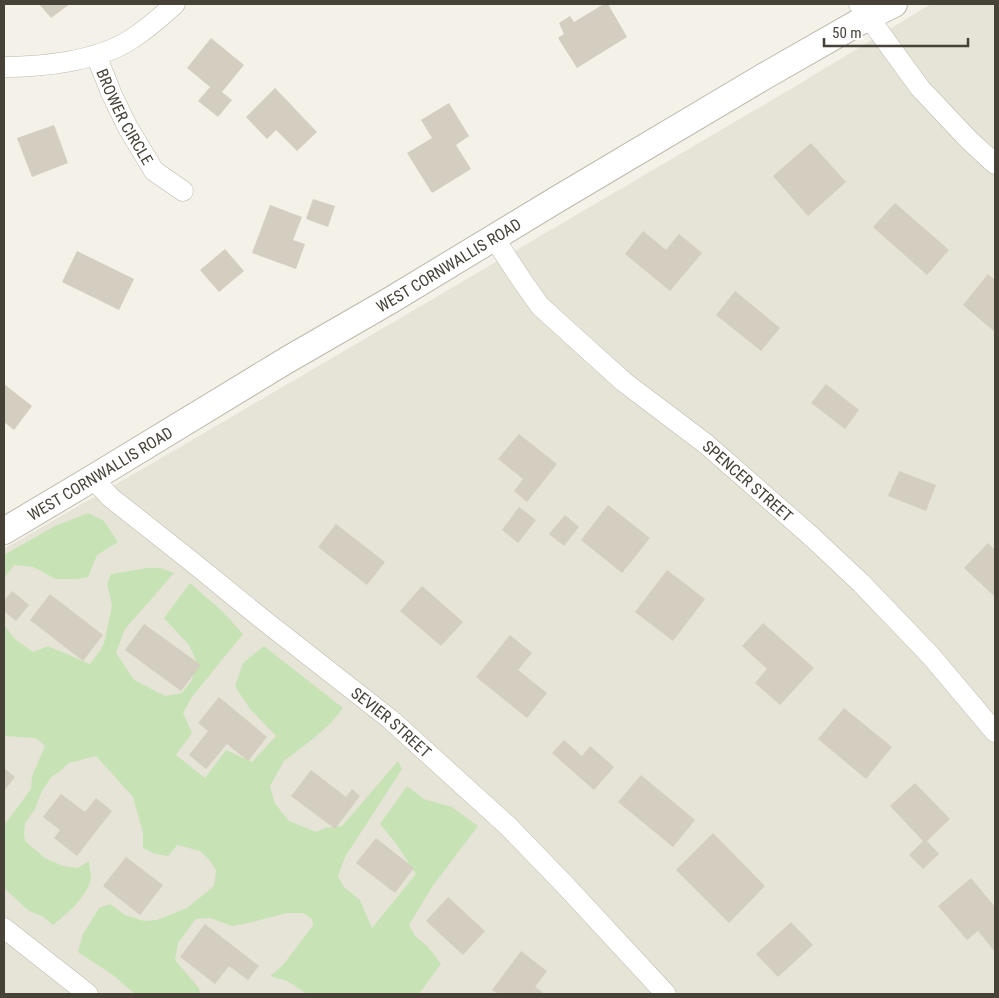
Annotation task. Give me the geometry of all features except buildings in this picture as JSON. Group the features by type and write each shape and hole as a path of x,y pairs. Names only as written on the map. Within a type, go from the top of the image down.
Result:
{"street":[{"path":"4,67 54,64 96,55 129,40 155,22 175,4"},
{"name":"WEST CORNWALLIS ROAD","path":"4,531 622,161 863,10 894,4"},
{"path":"863,10 920,88 995,164"},
{"name":"BROWER CIRCLE","path":"96,55 127,126 154,171 183,191"},
{"name":"SPENCER STREET","path":"494,238 540,306 624,382 706,444 811,536 861,583 931,656 995,732"},
{"name":"SEVIER STREET","path":"93,478 110,497 382,713 508,826 666,994"},
{"path":"4,928 88,994"}],"shaded area":[{"path":"931,4 995,4 995,994 4,994 4,549 791,89"}],"green space":[{"path":"88,513 104,521 118,542 97,555 88,577 56,579 33,567 14,565 4,578 4,555 55,526"},
{"path":"147,568 161,568 174,573 125,629 116,653 134,680 165,696 182,693 192,680 196,661 189,645 164,618 190,583 223,612 243,634 192,697 183,713 192,733 176,755 205,778 226,750 252,762 276,736 250,709 235,686 243,663 264,646 343,708 331,723 284,761 270,786 275,804 289,821 316,832 325,828 342,826 398,761 402,769 345,857 338,876 344,887 360,900 372,928 416,874 395,842 380,824 407,786 424,799 452,807 478,826 432,887 409,925 415,936 427,946 441,964 419,994 307,994 287,981 270,976 283,965 313,925 312,919 303,913 287,913 232,926 210,918 196,919 178,943 175,960 199,988 200,994 135,994 113,975 78,952 83,934 99,908 110,904 125,915 144,921 157,920 187,908 214,886 216,870 200,851 177,845 168,856 155,854 143,848 143,833 133,797 96,756 69,763 51,777 41,793 35,809 25,823 24,834 25,841 45,858 63,866 77,868 89,861 91,878 86,891 70,910 53,925 42,916 29,911 4,888 4,825 31,789 32,776 45,746 36,738 4,736 4,625 15,639 33,652 48,646 90,664 105,640 112,605 107,584 111,574"}]}
